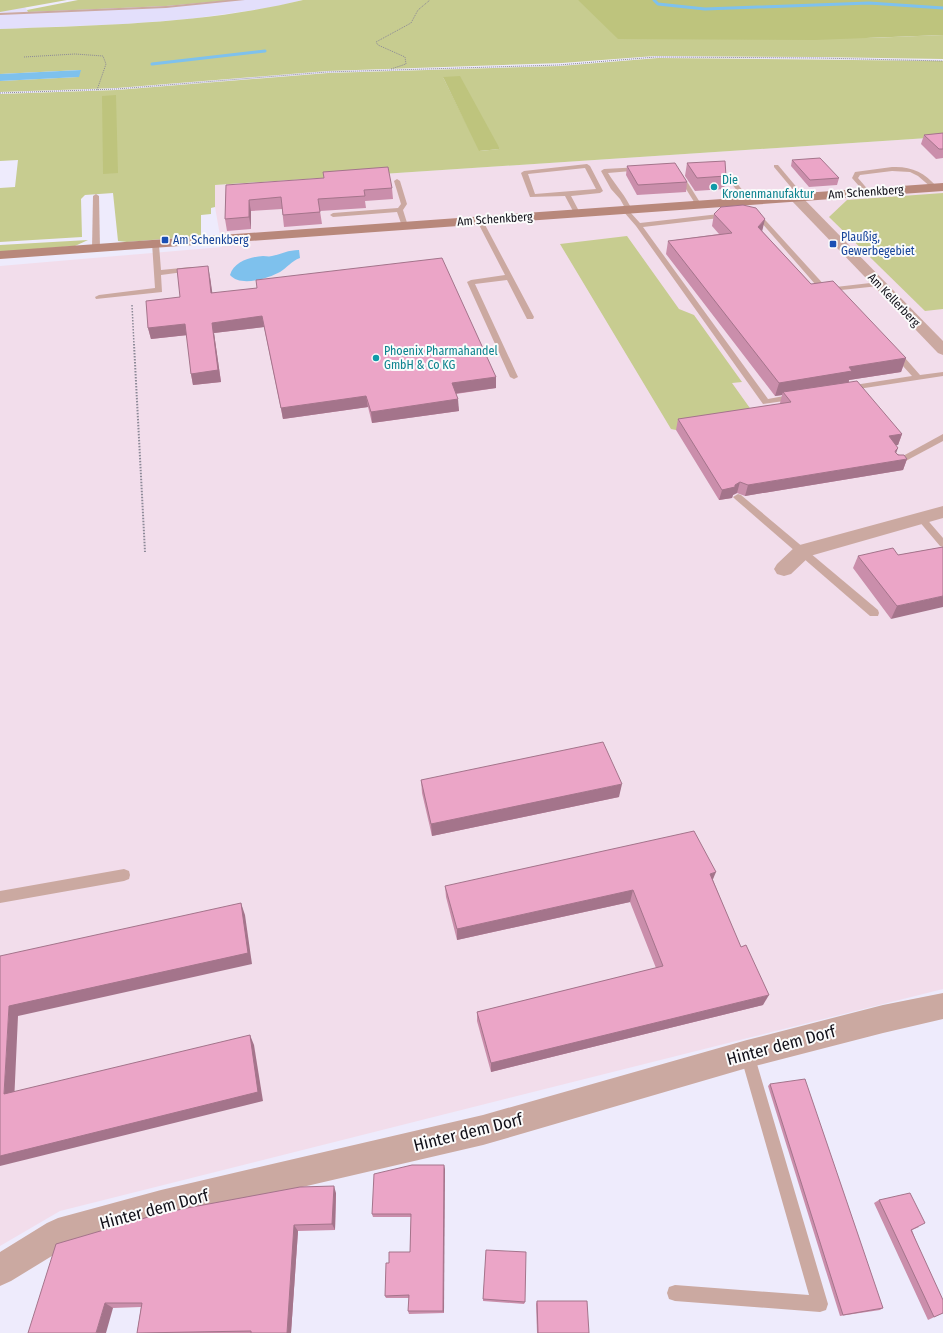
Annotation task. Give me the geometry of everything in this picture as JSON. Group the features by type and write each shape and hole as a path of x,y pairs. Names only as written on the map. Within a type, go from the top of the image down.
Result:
{"main road":[{"name":"Am Schenkberg","path":"0,255 155,245 698,204 745,209 799,197 938,187"}],"street":[{"name":"Am Kellerberg","path":"799,197 879,284 943,350"},
{"path":"784,569 803,550 943,512"},
{"name":"Hinter dem Dorf","path":"0,1270 58,1234 161,1205 483,1130 747,1054 884,1019 943,1006"}],"lane":[{"path":"0,14 166,7 243,0"},
{"path":"588,166 600,191 567,194 532,196 524,173 588,166"},
{"path":"776,166 799,197"},
{"path":"675,167 687,184 689,192 698,204"},
{"path":"651,168 604,171 614,189 623,198 627,210 766,402 804,396"},
{"path":"866,192 855,178 857,173 898,169 911,170 938,187"},
{"path":"397,181 404,204 400,210"},
{"path":"734,183 745,209"},
{"path":"567,194 576,213"},
{"path":"96,196 96,249"},
{"path":"638,225 745,209 755,212 825,290 841,292 879,284"},
{"path":"333,215 400,210"},
{"path":"400,210 405,226"},
{"path":"480,220 530,317"},
{"path":"99,297 159,290 155,245"},
{"path":"158,273 196,268"},
{"path":"509,277 472,282 514,377"},
{"path":"891,348 918,378"},
{"path":"842,390 943,374"},
{"path":"897,462 943,437"},
{"path":"738,497 803,550 874,613"},
{"path":"921,518 943,544"},
{"path":"0,897 124,875"},
{"path":"675,1293 820,1304 747,1054"}],"path":[{"path":"388,70 406,64 405,57 378,45 376,42 411,23 413,16 420,7 430,0"},
{"path":"24,57 75,54 103,56 106,64 97,90"},
{"path":"0,93 97,90 327,72 558,65 656,57 943,60"},
{"path":"131,293 145,552"}],"shaded area":[{"path":"215,0 302,0 275,7 189,19 126,24 0,29 0,9 24,6 28,11"},
{"path":"943,137 943,989 60,1211 0,1246 0,266 222,247 215,207 215,185"}],"green space":[{"path":"0,0 67,0 0,12"},
{"path":"78,0 234,0 166,6 28,12 27,10"},
{"path":"303,0 578,0 869,38 943,35 943,59 655,56 562,63 327,71 117,88 0,92 0,81 78,77 80,70 0,74 0,29 190,19 266,8"},
{"path":"578,0 943,0 943,35 815,40 618,39"},
{"path":"658,58 943,61 943,137 215,185 215,207 211,208 211,214 201,215 201,236 127,242 118,241 113,193 85,195 81,199 82,237 0,242 0,188 15,187 18,160 0,161 0,94 117,90 328,73 560,66","holes":["443,77 500,149 480,151"]},
{"path":"460,76 500,149 479,151 443,77"},
{"path":"116,95 118,173 103,174 102,96"},
{"path":"943,193 943,309 925,311 829,217 847,200"},
{"path":"627,236 679,309 694,315 742,382 732,383 757,418 676,430 671,429 560,244"},
{"path":"88,240 75,246 0,252 0,245"}],"water":[{"path":"81,70 79,77 0,81 0,74"},
{"path":"299,250 300,258 280,272 268,277 254,281 240,281 234,279 230,275 235,267 247,259"}],"building":[{"path":"943,133 943,149 939,149 924,135"},
{"path":"820,158 839,178 810,180 792,160"},
{"path":"725,161 726,176 697,178 687,163"},
{"path":"675,163 687,182 638,185 627,166"},
{"path":"388,167 392,188 364,190 365,196 318,199 320,212 283,215 281,197 249,200 249,217 225,219 226,185 324,178 323,172"},
{"path":"743,205 756,208 765,219 758,227 811,284 833,281 906,358 849,367 852,371 779,383 668,241 732,233 714,214 721,207"},
{"name":"Phoenix Pharmahandel GmbH & Co KG","path":"442,258 496,377 452,383 458,399 371,412 366,396 281,408 262,316 212,323 218,370 191,374 185,324 148,328 146,301 180,297 177,269 208,266 211,293 257,288 256,280"},
{"path":"857,381 902,434 889,436 898,448 895,452 898,455 904,455 907,459 748,485 740,482 735,485 735,487 722,490 678,419 791,402 783,392"},
{"path":"943,547 943,596 897,606 858,556 893,548 898,555"},
{"path":"603,742 622,784 431,824 421,780"},
{"path":"694,831 716,872 710,874 741,947 746,945 769,995 491,1063 477,1012 663,966 633,890 457,929 445,886"},
{"path":"241,903 248,953 9,1006 4,1094 250,1035 258,1092 0,1156 0,956"},
{"path":"805,1079 883,1308 843,1315 770,1084"},
{"path":"412,1165 444,1165 443,1311 408,1311 409,1295 385,1296 386,1263 389,1263 389,1252 410,1252 411,1214 372,1214 374,1174"},
{"path":"334,1186 332,1224 294,1225 287,1333 251,1333 251,1331 137,1333 142,1303 105,1303 96,1333 28,1333 56,1244 155,1215 187,1208 300,1187"},
{"path":"910,1193 925,1223 911,1230 943,1300 943,1313 934,1317 879,1200"},
{"path":"486,1250 526,1252 525,1302 483,1299"},
{"path":"537,1301 587,1301 589,1333 538,1333"}],"waterway":[{"path":"654,0 658,4 705,9 869,3 943,8"},
{"path":"152,64 265,51"}],"place":[{"name":"Die Kronenmanufaktur","path":"714,187"},
{"name":"Am Schenkberg","path":"165,240"},
{"name":"Plaußig, Gewerbegebiet","path":"833,244"},
{"name":"Phoenix Pharmahandel GmbH & Co KG","path":"376,358"}]}
